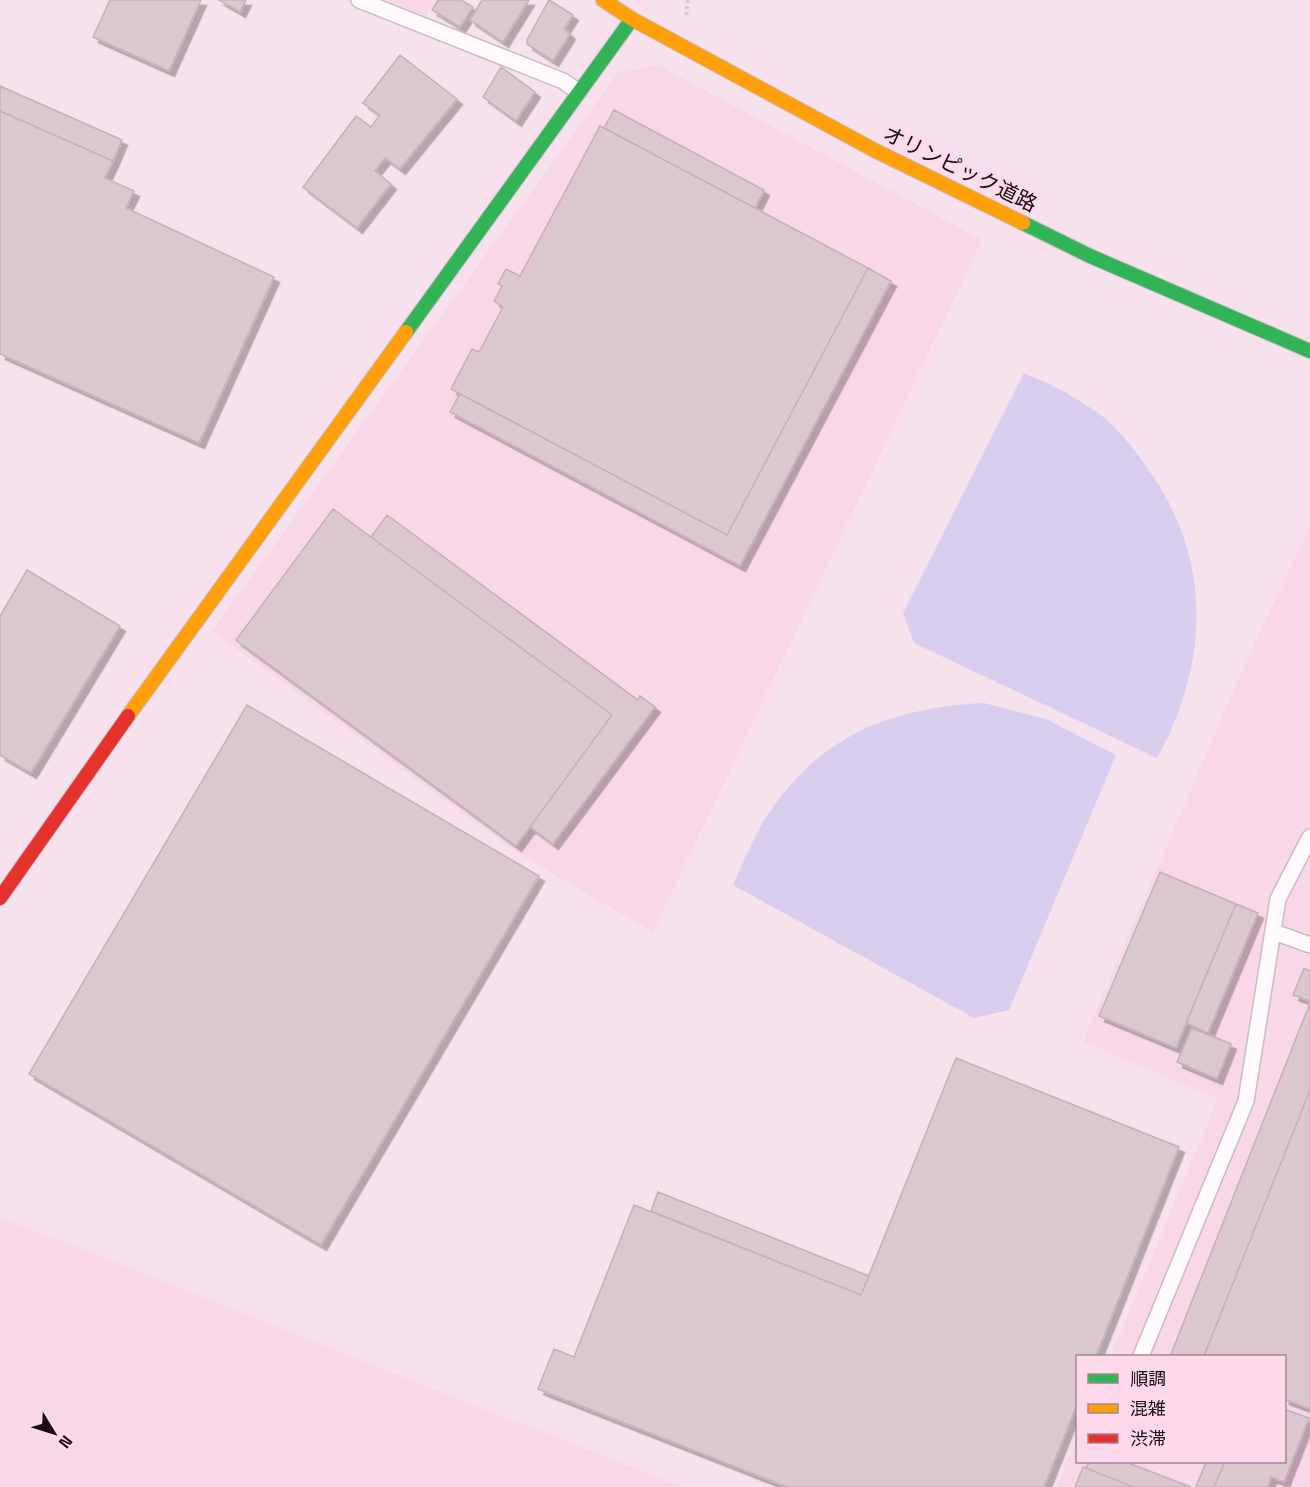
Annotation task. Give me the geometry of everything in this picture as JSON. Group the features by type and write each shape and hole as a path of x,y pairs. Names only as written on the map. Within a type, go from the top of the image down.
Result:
{"street":[{"name":"オリンピック道路","path":"603,0 632,19 874,150 1090,256 1310,351"},
{"path":"0,898 74,791 632,19"}],"lane":[{"path":"359,0 563,81 579,92"},
{"path":"1141,1355 1246,1101 1278,899 1310,837"},
{"path":"1274,932 1310,945"}],"shaded area":[{"path":"386,0 435,0 426,16"},
{"path":"658,65 982,240 653,932 514,851 212,631 618,73"},
{"path":"1024,373 1077,400 1107,420 1118,431 1148,469 1169,503 1184,539 1193,575 1196,612 1194,649 1187,686 1174,722 1157,758 914,643 903,613"},
{"path":"1310,526 1310,1487 1057,1487 1076,1440 1076,1463 1286,1463 1286,1355 1111,1355 1218,1099 1083,1041 1244,667"},
{"path":"984,703 1046,719 1116,755 1009,1010 974,1018 733,885 756,835 773,807 794,781 840,742 892,718 951,706"},
{"path":"0,1217 681,1487 0,1487"}],"building":[{"path":"110,0 201,0 169,71 93,37"},
{"path":"219,0 246,0 240,12"},
{"path":"438,0 461,0 473,7 460,27 432,10"},
{"path":"482,0 529,0 503,42 470,20"},
{"path":"549,0 573,15 564,29 570,34 553,61 527,44"},
{"path":"400,55 457,99 400,169 385,158 375,171 391,184 357,228 303,187 356,116 371,127 380,115 363,103"},
{"path":"501,67 535,92 516,121 483,97"},
{"path":"0,86 122,140 113,161 0,111"},
{"path":"614,110 764,190 755,208 604,128"},
{"path":"0,111 113,161 105,178 134,191 126,208 274,277 199,443 0,354"},
{"path":"600,126 868,268 727,535 451,389 472,349 479,352 503,307 494,301 502,286 498,284 506,269 520,276"},
{"path":"868,268 891,281 740,566 450,412 460,394 727,535"},
{"path":"333,509 612,715 516,846 236,640"},
{"path":"387,515 638,700 640,696 655,707 553,844 530,827 612,715 371,537"},
{"path":"27,570 120,626 31,773 0,755 0,616"},
{"path":"247,705 539,876 321,1245 29,1074"},
{"path":"1160,872 1236,904 1176,1048 1099,1016"},
{"path":"1236,904 1258,913 1208,1033 1186,1023"},
{"path":"1304,968 1310,971 1310,1001 1293,995"},
{"path":"1310,1003 1310,1090 1204,1355 1171,1354"},
{"path":"1192,1028 1231,1044 1217,1079 1177,1062"},
{"path":"956,1058 1179,1147 1096,1355 1076,1355 1076,1407 1044,1487 787,1487 538,1389 554,1349 574,1357 634,1205 861,1295"},
{"path":"1310,1090 1310,1409 1286,1400 1286,1355 1204,1355"},
{"path":"658,1192 869,1276 861,1295 651,1211"},
{"path":"1286,1410 1309,1418 1284,1482 1271,1477 1268,1487 1214,1487 1225,1463 1286,1463"},
{"path":"1088,1463 1129,1463 1191,1487 1133,1487 1086,1468"},
{"path":"1206,1463 1225,1463 1214,1487 1196,1487"},
{"path":"1083,1467 1086,1468 1133,1487 1075,1487"}],"traffic: fast":[{"path":"406,332 632,19"},
{"path":"1023,223 1090,256 1310,351"}],"traffic: slow":[{"path":"603,0 632,19 874,150 1023,223"},
{"path":"128,716 406,332"}],"traffic: jam":[{"path":"0,898 128,716"}]}
